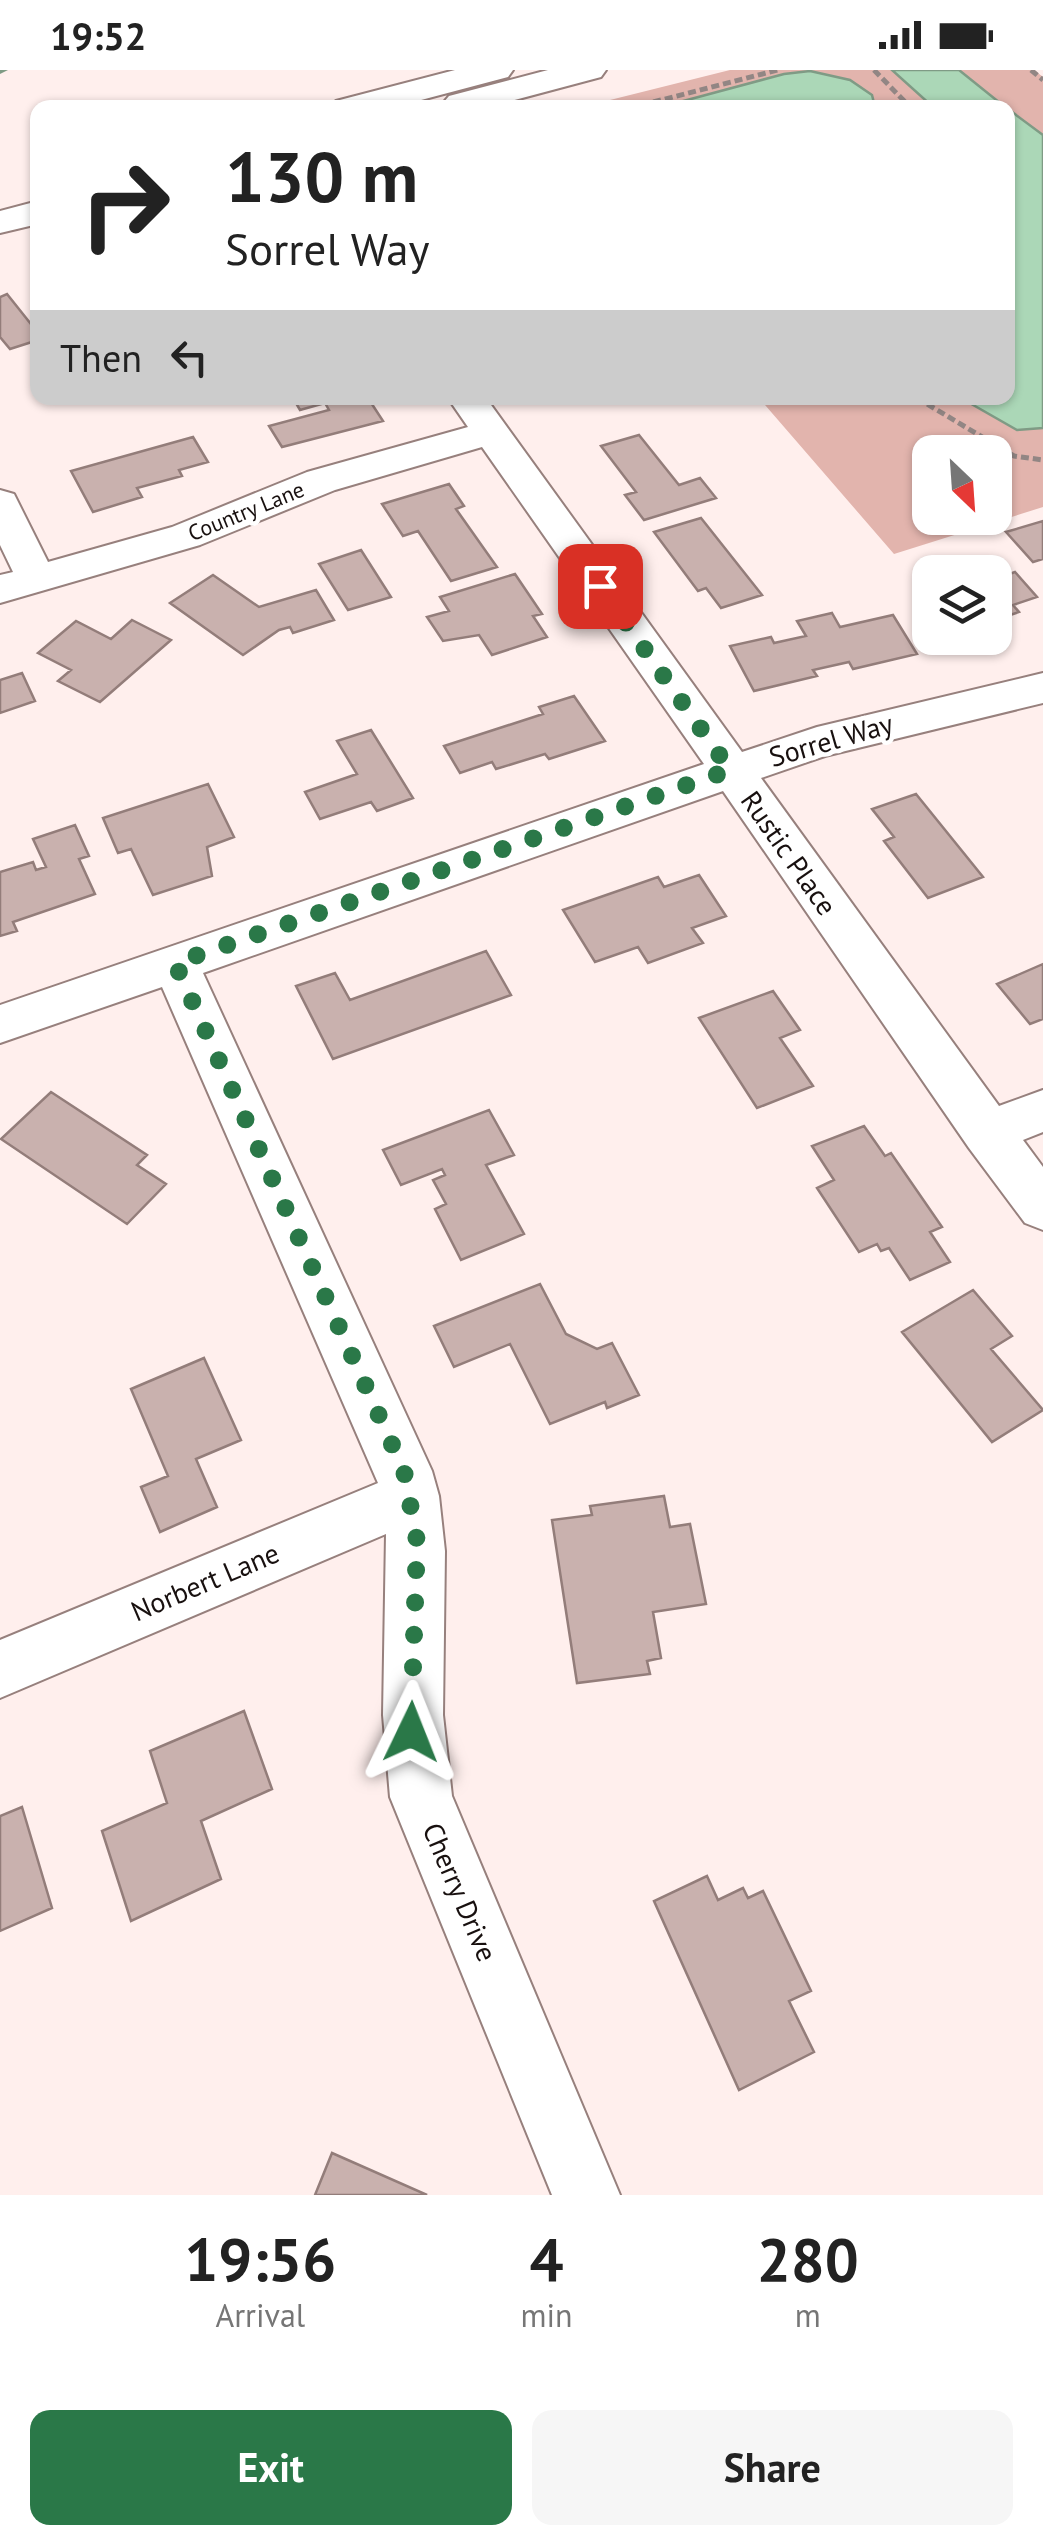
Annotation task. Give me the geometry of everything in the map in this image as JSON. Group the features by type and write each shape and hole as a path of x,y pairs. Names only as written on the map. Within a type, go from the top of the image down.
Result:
{"highway":[{"path":"379,100 496,70"},
{"path":"475,100 590,70"},
{"path":"0,196 30,188"},
{"path":"0,222 30,214"}],"street":[{"name":"Country Lane","path":"18,584 186,536 479,415"},
{"name":"Rustic Place","path":"479,415 1043,1208"},
{"path":"0,503 18,584"},
{"name":"Sorrel Way","path":"0,1024 730,770 858,731 1043,688"},
{"name":"Cherry Drive","path":"175,963 395,1446 411,1496 417,1541 411,1732 420,1797 586,2195"},
{"path":"988,1132 1043,1110"},
{"name":"Norbert Lane","path":"0,1669 411,1496"}],"path":[{"path":"661,100 778,70"},
{"path":"874,70 904,100"},
{"path":"1031,70 1043,80"},
{"path":"929,405 1014,456 1043,460"}],"shaded area":[{"path":"730,70 1034,70 1043,77 1043,507 1012,517 1012,435 912,435 912,535 954,535 894,554 765,405 1015,405 1015,100 610,100"},
{"path":"892,70 959,70 996,100 925,100"},
{"path":"810,71 850,80 873,100 687,100 784,74"},
{"path":"1015,114 1043,135 1043,428 1017,430 973,405 1015,405"}],"building":[{"path":"7,294 30,323 30,343 10,349 0,337 0,297"},
{"path":"326,405 373,405 383,421 282,447 269,426 329,410"},
{"path":"639,435 679,485 700,478 716,498 644,520 625,495 636,492 601,446"},
{"path":"193,437 208,462 179,470 182,476 137,488 142,497 93,512 71,471"},
{"path":"449,484 464,506 456,509 497,567 451,581 418,531 403,536 382,504"},
{"path":"701,518 762,595 721,608 706,588 698,591 654,532"},
{"path":"1043,521 1043,559 1033,562 1009,535 1012,530"},
{"path":"361,550 391,597 348,610 319,564"},
{"path":"1012,573 1037,597 1013,605 1019,612 1012,614"},
{"path":"515,574 542,614 533,616 547,637 492,655 479,635 443,641 427,617 449,611 440,597"},
{"path":"213,575 259,607 316,590 334,620 293,633 290,627 279,630 243,655 170,603"},
{"path":"832,613 840,627 893,615 912,646 913,655 853,669 849,662 813,670 817,676 754,691 730,646 771,637 774,643 806,636 797,621"},
{"path":"132,620 171,640 100,702 58,681 71,670 38,653 76,621 111,639"},
{"path":"22,673 35,701 0,713 0,680"},
{"path":"574,696 605,741 549,759 545,754 496,769 492,762 460,773 444,746 543,714 539,707"},
{"path":"371,730 413,798 377,811 371,802 320,819 305,792 357,774 337,741"},
{"path":"208,784 234,837 207,847 212,876 153,895 131,849 118,853 103,818"},
{"path":"916,794 983,877 928,898 884,841 894,837 872,809"},
{"path":"75,825 89,856 79,859 95,894 13,922 17,931 0,936 0,872 33,862 36,870 46,867 33,839"},
{"path":"699,875 726,916 692,928 703,943 648,963 638,947 595,962 563,910 658,877 664,887"},
{"path":"486,951 511,995 333,1059 296,986 335,973 350,1000"},
{"path":"1043,964 1043,1019 1030,1024 997,984"},
{"path":"773,991 800,1030 780,1038 813,1086 757,1108 699,1018"},
{"path":"51,1092 147,1155 137,1165 166,1184 127,1224 1,1139"},
{"path":"489,1110 514,1155 486,1165 524,1234 461,1260 435,1209 446,1204 433,1180 445,1175 442,1169 401,1185 383,1150"},
{"path":"864,1126 885,1156 891,1153 942,1227 930,1232 950,1262 910,1280 889,1248 881,1251 877,1244 859,1252 817,1188 834,1180 812,1146"},
{"path":"540,1284 566,1334 597,1349 612,1343 639,1395 607,1408 605,1402 550,1424 510,1344 454,1367 434,1326"},
{"path":"973,1290 1012,1336 991,1349 1043,1410 992,1442 902,1332"},
{"path":"204,1358 241,1440 196,1459 217,1507 160,1532 141,1487 168,1476 131,1389"},
{"path":"664,1496 670,1527 690,1524 706,1604 653,1612 661,1658 647,1661 650,1674 577,1683 552,1520 592,1515 590,1506"},
{"path":"244,1711 272,1789 201,1821 221,1879 131,1921 102,1831 167,1803 150,1751"},
{"path":"22,1807 52,1908 0,1931 0,1816"},
{"path":"707,1876 718,1900 743,1888 748,1898 763,1891 811,1991 789,2001 814,2052 739,2090 654,1901"},
{"path":"332,2153 427,2195 315,2195"}],"waterway":[{"path":"0,71 4,70"}],"route":[{"path":"411,1732 417,1541 416,1517 404,1471 175,963 730,770 600,586"}]}
